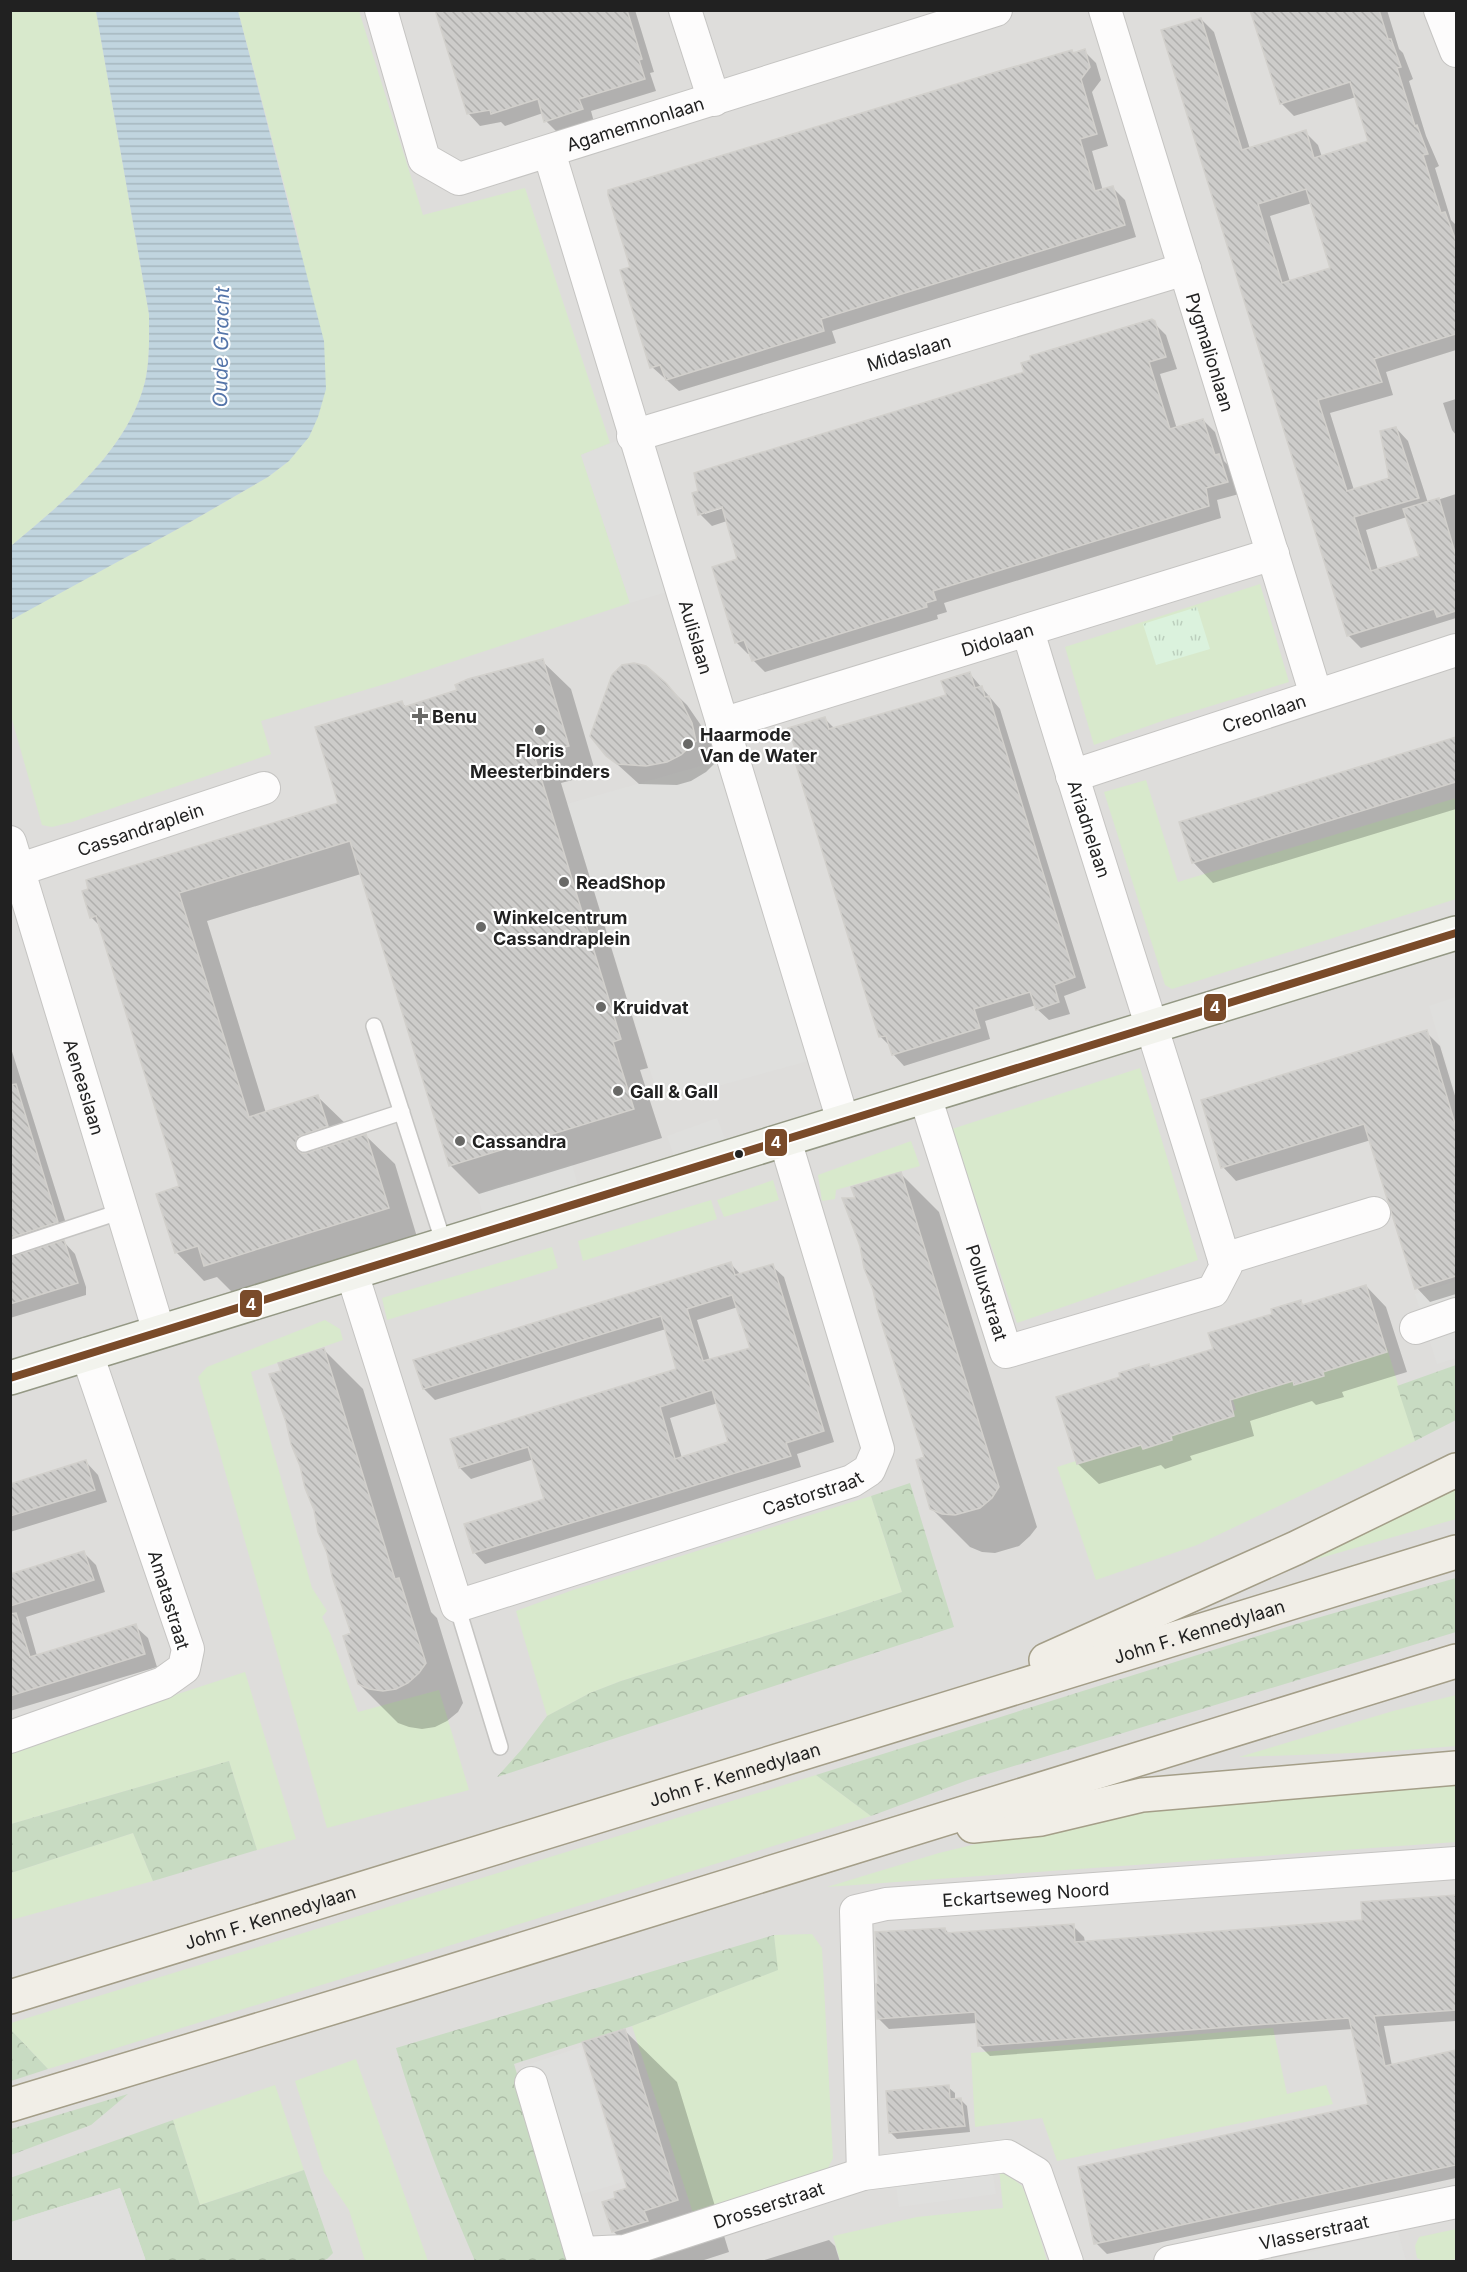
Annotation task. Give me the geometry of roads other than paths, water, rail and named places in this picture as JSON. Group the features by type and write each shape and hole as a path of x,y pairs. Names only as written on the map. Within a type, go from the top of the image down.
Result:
{"main road":[{"path":"921,1716 1296,1548 1456,1470"},
{"name":"John F. Kennedylaan","path":"10,1997 1456,1552"},
{"path":"10,2104 899,1834 1456,1661"},
{"path":"899,1834 1041,1819 1142,1795 1456,1768"}],"street":[{"name":"Agamemnonlaan","path":"381,10 424,159 459,179 996,10"},
{"path":"685,10 714,100"},
{"name":"Pygmalionlaan","path":"1105,10 1316,695"},
{"path":"1440,10 1456,51"},
{"name":"Aulislaan","path":"549,152 633,436 843,1121"},
{"name":"Midaslaan","path":"633,436 1185,269"},
{"name":"Didolaan","path":"722,724 1273,554"},
{"name":"Ariadnelaan","path":"1028,631 1153,1027"},
{"name":"Creonlaan","path":"1072,776 1456,650"},
{"name":"Cassandraplein","path":"14,856 264,788"},
{"name":"Aeneaslaan","path":"14,856 159,1332"},
{"path":"10,1378 1456,933"},
{"path":"1153,1027 1224,1259 1374,1214"},
{"name":"Polluxstraat","path":"925,1096 1006,1352 1213,1291 1226,1266 1224,1259"},
{"name":"Castorstraat","path":"457,1606 852,1481 869,1470 878,1449 785,1140"},
{"path":"352,1273 457,1606"},
{"path":"1416,1328 1456,1314"},
{"name":"Amatastraat","path":"10,1737 163,1683 184,1668 188,1649 87,1354"},
{"name":"Eckartseweg Noord","path":"863,2174 856,1911 886,1904 1456,1863"},
{"name":"Drosserstraat","path":"531,2083 581,2253 624,2251 863,2174 1007,2156 1036,2173 1067,2262"},
{"name":"Vlasserstraat","path":"1170,2262 1456,2202"}],"lane":[{"path":"374,1026 444,1244"},
{"path":"304,1144 402,1112"},
{"path":"10,1248 122,1211"},
{"path":"457,1606 500,1747"},
{"path":"1384,1683 1456,1675"}],"water":[{"name":"Oude Gracht","path":"96,11 238,11 324,341 326,389 318,417 309,437 289,461 268,477 11,620 11,546 72,493 108,453 124,431 136,407 147,374 149,314"}],"place":[{"name":"Benu","path":"420,716"},
{"name":"Floris Meesterbinders","path":"540,730"},
{"name":"Haarmode Van de Water","path":"688,744"},
{"name":"ReadShop","path":"564,882"},
{"name":"Winkelcentrum Cassandraplein","path":"481,927"},
{"name":"Kruidvat","path":"601,1007"},
{"name":"Gall & Gall","path":"618,1091"},
{"name":"Cassandra","path":"460,1141"}]}
